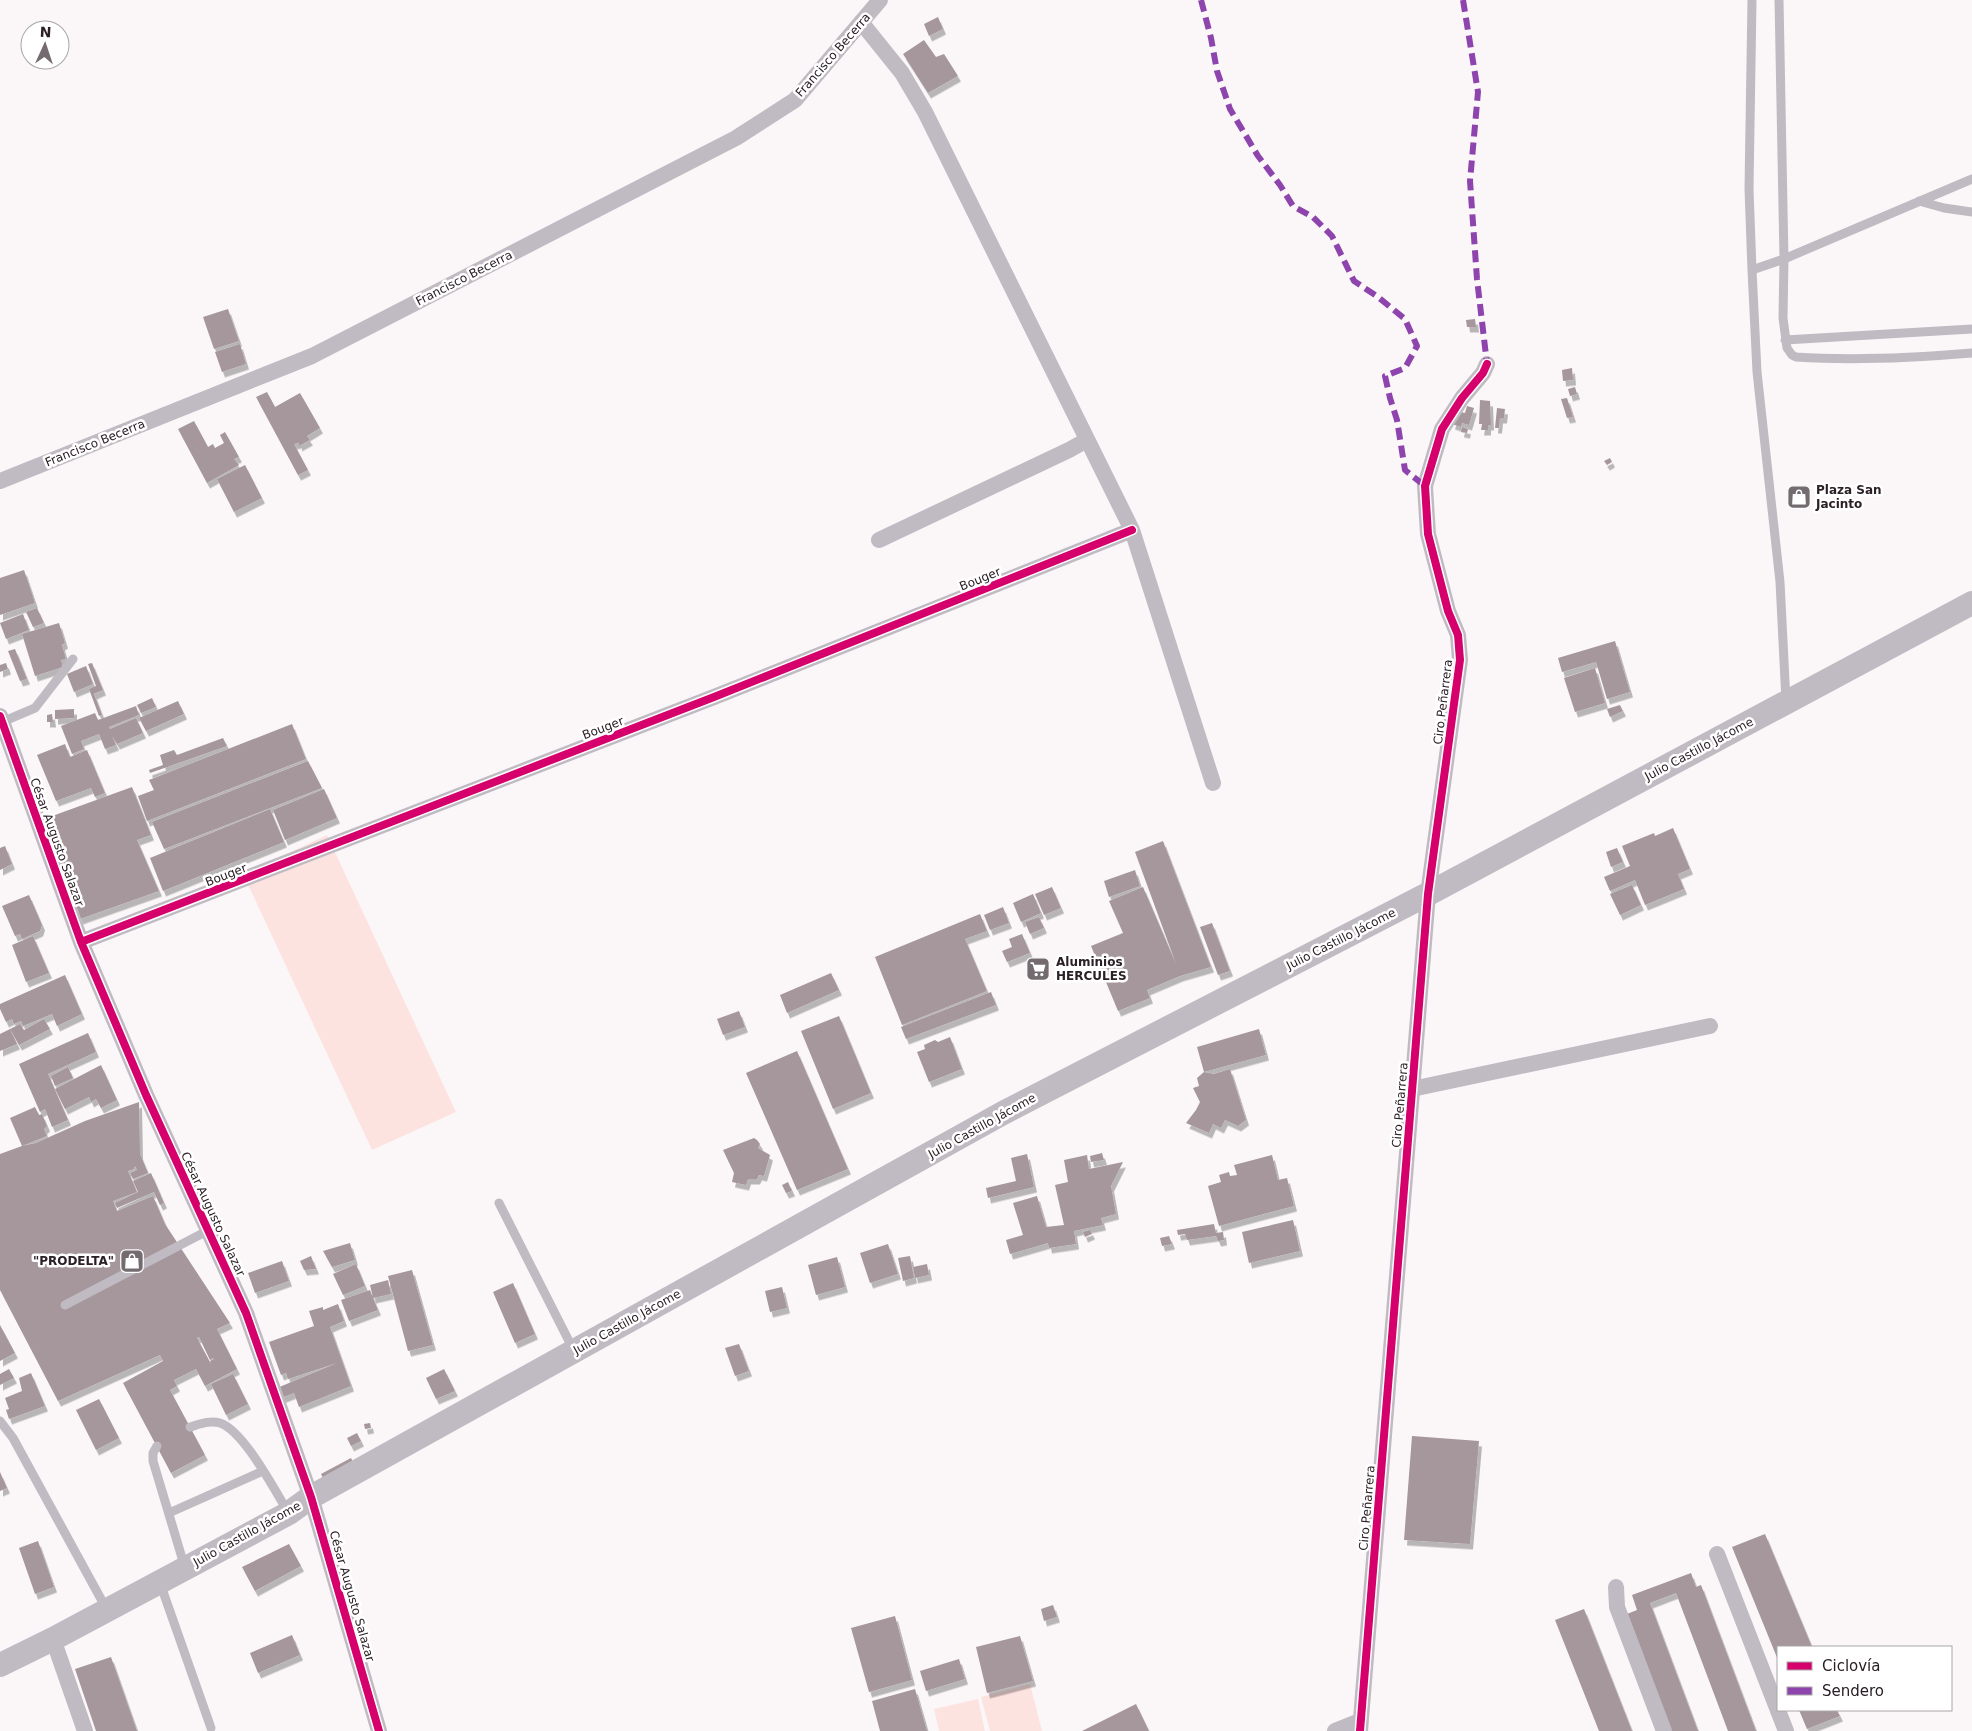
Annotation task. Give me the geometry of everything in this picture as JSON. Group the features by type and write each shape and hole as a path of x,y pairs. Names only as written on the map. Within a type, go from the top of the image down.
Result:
{"main road":[{"name":"Julio Castillo Jácome","path":"0,1665 53,1639 289,1513 311,1497 1003,1113 1428,894 1972,602"}],"street":[{"name":"Francisco Becerra","path":"0,481 312,356 736,138 795,100 880,0"},
{"path":"862,22 902,73 925,112 1132,530 1213,783"},
{"name":"Ciro Peñarrera","path":"1360,1726 1428,894 1460,660 1458,635 1448,611 1428,534 1425,486 1442,429 1462,398 1483,374 1487,364"},
{"path":"879,540 1087,440"},
{"name":"Bouger","path":"81,942 714,697 1132,530"},
{"name":"César Augusto Salazar","path":"1,719 81,942 146,1096 246,1313 311,1497 379,1731"},
{"path":"1412,1089 1710,1026"},
{"path":"1717,1554 1777,1708"},
{"path":"1616,1587 1617,1607 1664,1731"},
{"path":"53,1639 85,1731"},
{"path":"1778,1711 1786,1731"},
{"path":"1335,1731 1360,1726"}],"lane":[{"path":"1752,0 1748,189 1757,372 1780,582 1786,702"},
{"path":"1779,0 1784,259 1783,318 1785,340 1792,355 1796,358 1828,360 1972,353"},
{"path":"1752,270 1784,259 1972,179"},
{"path":"1919,202 1972,212"},
{"path":"1785,340 1972,329"},
{"path":"1,719 35,708 73,659"},
{"path":"499,1203 574,1351"},
{"path":"64,1305 209,1230"},
{"path":"0,1421 13,1438 107,1610"},
{"path":"190,1427 204,1422 222,1424 244,1442 289,1513"},
{"path":"157,1446 153,1453 153,1461 185,1568"},
{"path":"169,1513 262,1471"},
{"path":"159,1582 212,1728"}],"shaded area":[{"path":"327,835 456,1112 372,1150 243,874"},
{"path":"1030,1684 1042,1731 990,1731 981,1697"},
{"path":"978,1699 985,1731 939,1731 934,1709"}],"building":[{"path":"938,17 943,29 929,36 924,24"},
{"path":"924,40 936,57 944,54 958,76 928,93 903,54"},
{"path":"228,309 239,341 214,349 203,317"},
{"path":"1475,319 1476,327 1467,327 1466,320"},
{"path":"240,344 246,364 222,372 215,352"},
{"path":"1572,368 1573,380 1563,381 1562,370"},
{"path":"1575,387 1577,394 1570,396 1568,389"},
{"path":"267,392 275,407 300,393 320,428 307,436 310,440 299,446 299,443 294,444 308,470 298,475 256,397"},
{"path":"1567,398 1573,417 1567,418 1561,399"},
{"path":"1480,400 1490,401 1491,425 1488,425 1488,430 1481,430 1482,424 1479,424"},
{"path":"1467,406 1474,408 1469,425 1462,423 1461,427 1452,424 1456,411 1465,413"},
{"path":"1497,408 1505,409 1504,418 1500,418 1499,428 1495,428"},
{"path":"194,421 208,447 213,444 215,448 224,443 220,435 225,432 239,457 234,459 239,465 207,483 178,429"},
{"path":"1462,427 1468,429 1467,433 1461,432"},
{"path":"1610,458 1612,462 1607,465 1604,461"},
{"path":"245,465 262,498 234,512 217,479"},
{"path":"24,570 35,603 0,615 0,578"},
{"path":"37,608 44,623 33,627 26,612"},
{"path":"23,614 29,630 6,639 0,623"},
{"path":"59,623 65,643 62,645 66,659 61,660 63,667 35,676 22,634"},
{"path":"1615,641 1630,692 1607,699 1596,662 1562,672 1558,658"},
{"path":"15,649 27,679 20,681 8,651"},
{"path":"6,663 8,669 0,672 0,665"},
{"path":"92,663 103,690 94,694 102,715 99,716 89,689 96,686 88,664"},
{"path":"86,666 93,684 74,692 67,674"},
{"path":"1595,668 1605,703 1575,712 1564,678"},
{"path":"152,698 156,707 141,713 137,705"},
{"path":"178,701 184,714 146,731 139,718"},
{"path":"1620,705 1623,711 1610,717 1607,709"},
{"path":"136,706 139,715 109,727 110,729 136,718 143,733 117,744 112,736 116,745 105,749 99,734 81,741 84,749 72,754 61,726 95,713 98,720"},
{"path":"74,709 74,718 55,719 55,710"},
{"path":"52,714 53,722 47,722 47,715"},
{"path":"292,724 306,759 147,821 138,796 154,790 149,780"},
{"path":"223,738 227,746 150,773 149,770 163,765 160,755 174,750 177,755"},
{"path":"65,744 70,757 87,750 105,793 95,797 91,788 56,801 37,755"},
{"path":"308,761 322,788 164,849 152,822"},
{"path":"132,787 151,835 137,840 159,891 80,919 44,819"},
{"path":"324,789 337,818 285,840 273,810"},
{"path":"270,809 284,842 163,891 150,858"},
{"path":"1673,828 1690,869 1678,874 1684,889 1645,905 1635,880 1610,891 1604,877 1630,866 1622,846 1654,833 1655,836"},
{"path":"1163,841 1211,967 1180,976 1147,990 1150,998 1118,1011 1091,946 1123,933 1109,901 1143,887 1176,964 1135,852"},
{"path":"5,846 12,864 0,870 0,848"},
{"path":"1617,848 1623,862 1611,867 1606,852"},
{"path":"1135,870 1140,886 1109,897 1104,881"},
{"path":"1632,885 1641,905 1620,915 1610,894"},
{"path":"1052,887 1061,908 1044,915 1035,894"},
{"path":"1033,894 1041,913 1021,922 1013,903"},
{"path":"29,895 42,925 40,931 22,939 20,934 15,936 2,906"},
{"path":"1003,907 1009,923 990,930 984,915"},
{"path":"980,914 987,931 965,939 987,991 902,1025 875,957"},
{"path":"1039,917 1044,928 1030,934 1025,922"},
{"path":"1212,923 1230,971 1218,975 1200,927"},
{"path":"1022,934 1030,953 1007,962 1002,951 1012,947 1009,939"},
{"path":"33,936 49,973 26,982 12,945"},
{"path":"831,973 839,990 787,1013 780,995"},
{"path":"65,975 82,1014 57,1026 52,1014 23,1026 21,1021 14,1024 12,1019 6,1022 0,1009 0,1004"},
{"path":"991,992 996,1005 906,1039 901,1027"},
{"path":"739,1011 745,1027 723,1035 717,1019"},
{"path":"839,1016 871,1093 833,1109 801,1031"},
{"path":"44,1019 50,1029 19,1045 10,1029 20,1024 24,1030"},
{"path":"10,1029 17,1044 0,1051 0,1034"},
{"path":"1259,1029 1266,1055 1204,1072 1197,1047"},
{"path":"88,1033 96,1052 48,1074 68,1120 52,1127 45,1109 40,1112 19,1064"},
{"path":"950,1037 962,1069 929,1082 917,1052 925,1049 924,1045 935,1040 938,1042"},
{"path":"797,1051 848,1169 797,1190 746,1073"},
{"path":"101,1065 117,1100 101,1108 96,1099 91,1102 89,1097 65,1109 55,1089"},
{"path":"68,1067 73,1078 55,1086 51,1076"},
{"path":"1230,1069 1246,1120 1238,1126 1225,1120 1221,1128 1213,1124 1209,1133 1186,1123 1200,1102 1193,1088 1199,1086 1197,1078 1204,1072 1214,1074"},
{"path":"139,1102 140,1154 148,1173 133,1179 130,1173 137,1170 135,1166 134,1169 128,1171 137,1192 113,1201 117,1211 153,1196 165,1224 230,1323 217,1329 237,1369 205,1386 196,1369 174,1380 177,1386 170,1390 205,1455 171,1473 123,1383 163,1361 160,1355 58,1401 0,1290 0,1154 36,1143 85,1121","holes":["199,1337 210,1360 214,1359 210,1361 211,1364 197,1338"]},
{"path":"35,1107 39,1115 42,1114 47,1126 44,1129 47,1136 22,1146 10,1118"},
{"path":"754,1138 760,1144 758,1148 770,1155 764,1176 759,1175 757,1179 748,1179 746,1185 732,1182 734,1173 723,1150"},
{"path":"1102,1153 1104,1160 1091,1162 1090,1156"},
{"path":"1027,1154 1034,1187 988,1198 986,1188 1016,1181 1011,1158"},
{"path":"1087,1155 1089,1169 1123,1162 1111,1186 1116,1214 1101,1218 1103,1225 1074,1231 1076,1244 1049,1248 1048,1243 1010,1254 1006,1240 1023,1235 1013,1203 1037,1196 1046,1227 1064,1225 1055,1185 1068,1182 1064,1160"},
{"path":"1272,1155 1278,1180 1287,1178 1294,1206 1219,1226 1208,1186 1221,1182 1219,1175 1229,1172 1230,1176 1237,1175 1234,1165"},
{"path":"151,1173 164,1203 160,1205 154,1192 117,1208 115,1203 138,1192 133,1181"},
{"path":"788,1182 792,1191 786,1193 782,1185"},
{"path":"1293,1220 1300,1251 1249,1263 1242,1232"},
{"path":"1214,1224 1216,1233 1223,1232 1224,1240 1218,1241 1216,1236 1187,1240 1185,1234 1178,1235 1177,1230"},
{"path":"1090,1230 1092,1234 1085,1237 1083,1232"},
{"path":"1169,1236 1172,1244 1162,1246 1160,1238"},
{"path":"350,1243 355,1260 332,1267 323,1251"},
{"path":"888,1244 898,1274 870,1283 860,1253"},
{"path":"311,1256 316,1269 304,1270 300,1261"},
{"path":"910,1256 914,1278 903,1281 898,1258"},
{"path":"837,1257 845,1287 816,1295 808,1265"},
{"path":"282,1261 289,1281 255,1293 248,1273"},
{"path":"356,1264 365,1286 343,1295 333,1274"},
{"path":"927,1264 929,1275 915,1278 913,1267"},
{"path":"412,1270 433,1345 408,1351 388,1276"},
{"path":"388,1280 391,1294 373,1298 370,1285"},
{"path":"513,1283 535,1334 515,1343 493,1292"},
{"path":"782,1287 787,1308 770,1312 765,1291"},
{"path":"370,1290 378,1310 349,1321 341,1300"},
{"path":"338,1304 344,1321 330,1327 351,1386 299,1407 294,1393 281,1398 277,1388 337,1363 288,1379 286,1373 281,1375 269,1342 314,1326 309,1311 323,1307 323,1310"},
{"path":"0,1325 15,1353 0,1361"},
{"path":"739,1344 749,1371 735,1376 725,1348"},
{"path":"9,1369 14,1378 0,1385 0,1374"},
{"path":"444,1369 455,1391 436,1399 426,1378"},
{"path":"31,1373 45,1406 9,1419 6,1410 9,1409 5,1398 22,1391 19,1378"},
{"path":"233,1374 248,1404 226,1415 211,1384"},
{"path":"99,1399 119,1438 96,1450 76,1410"},
{"path":"370,1423 371,1428 365,1429 364,1424"},
{"path":"357,1433 361,1441 351,1446 347,1438"},
{"path":"1412,1436 1479,1441 1470,1544 1404,1540"},
{"path":"351,1458 356,1468 326,1484 321,1474"},
{"path":"0,1472 7,1488 0,1491"},
{"path":"1765,1534 1812,1646 1777,1646 1777,1658 1732,1547"},
{"path":"38,1541 54,1587 35,1594 19,1548"},
{"path":"289,1544 301,1566 255,1591 242,1567"},
{"path":"1691,1573 1696,1587 1701,1585 1756,1731 1728,1731 1676,1593 1650,1603 1698,1731 1671,1731 1627,1614 1637,1610 1632,1595"},
{"path":"1053,1605 1057,1617 1044,1621 1041,1609"},
{"path":"1584,1609 1632,1731 1599,1731 1555,1620"},
{"path":"895,1616 912,1680 869,1692 851,1628"},
{"path":"292,1635 300,1655 258,1673 250,1653"},
{"path":"1020,1636 1033,1681 987,1693 976,1647"},
{"path":"111,1657 137,1731 96,1731 75,1669"},
{"path":"959,1659 965,1679 926,1691 920,1671"},
{"path":"915,1689 927,1731 880,1731 872,1701"},
{"path":"1136,1704 1149,1731 1082,1731"},
{"path":"1799,1711 1838,1711 1840,1716 1807,1729"}],"marked path":[{"path":"1201,0 1217,71 1230,109 1258,156 1293,206 1313,217 1332,236 1354,281 1378,297 1405,319 1417,346 1405,368 1385,376 1397,420 1405,470 1425,486"},
{"path":"1463,0 1478,92 1470,181 1477,279 1487,364"}],"cycle path":[{"path":"1360,1731 1428,894 1460,660 1458,635 1448,611 1428,534 1425,486 1442,429 1462,398 1483,373 1487,364"},
{"path":"81,942 714,697 1132,530"},
{"path":"0,716 81,942 146,1095 246,1313 311,1497 379,1731"}],"place":[{"name":"Plaza San Jacinto","path":"1799,497"},
{"name":"Aluminios HERCULES","path":"1038,969"},
{"name":"\"PRODELTA\"","path":"132,1261"}]}
